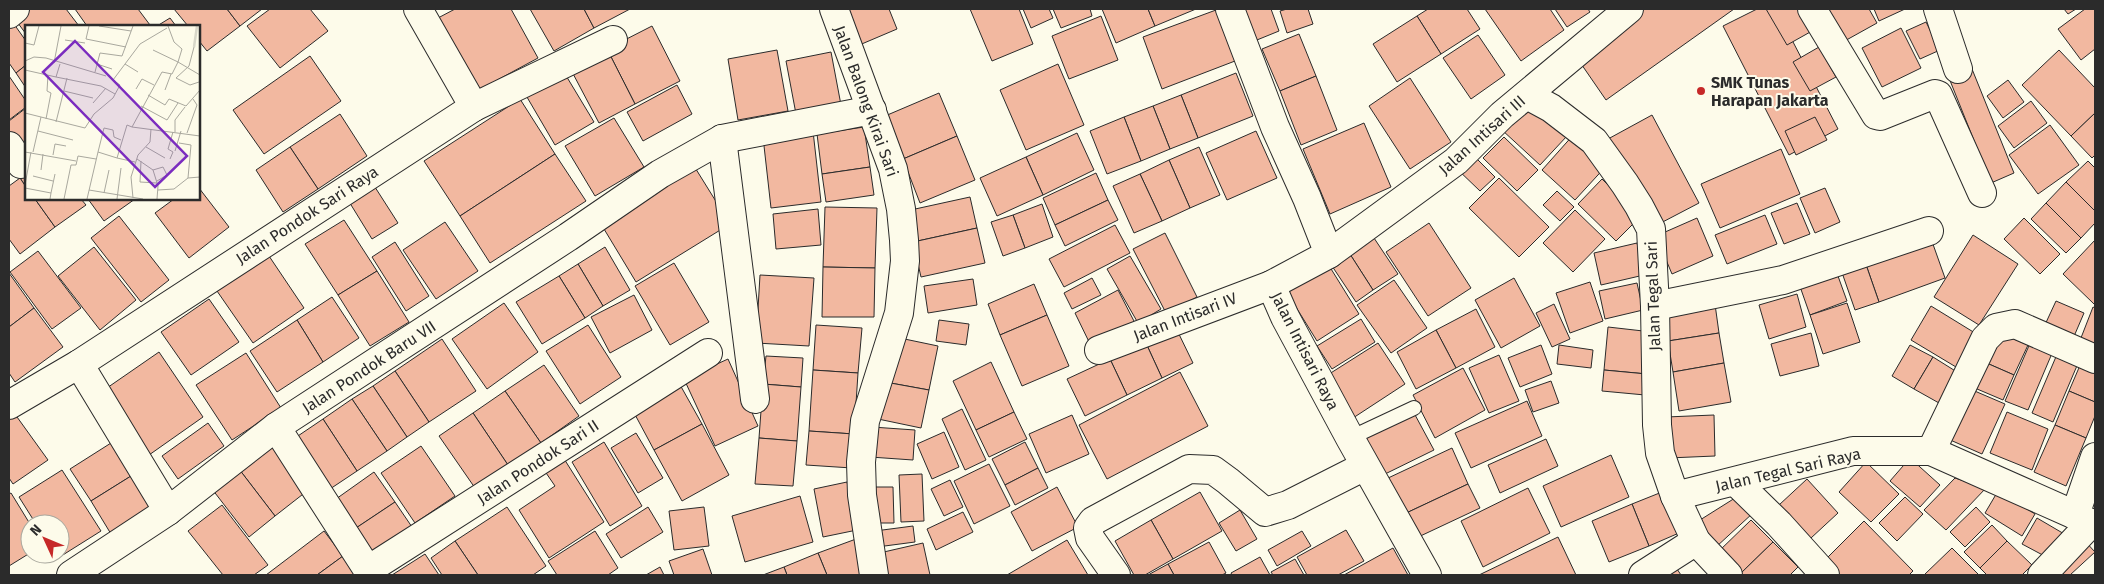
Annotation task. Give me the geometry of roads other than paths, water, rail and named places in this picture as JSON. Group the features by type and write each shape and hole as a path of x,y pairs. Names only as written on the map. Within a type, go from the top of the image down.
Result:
{"street":[{"path":"9,14 15,9"},
{"path":"419,9 474,107"},
{"name":"Jalan Balong Kirai Sari","path":"834,9 893,169 901,210 905,261 899,313 865,421 861,462 862,495 874,575"},
{"path":"1230,9 1275,127 1307,198 1329,254"},
{"name":"Jalan Intisari III","path":"1329,254 1456,161 1502,115 1629,9"},
{"path":"1812,9 1876,115 1880,116 1935,94 1938,95 1982,193"},
{"path":"1938,9 1958,69"},
{"name":"Jalan Pondok Sari Raya","path":"12,398 79,364 474,107 613,40"},
{"name":"Jalan Tegal Sari","path":"1527,95 1551,108 1594,141 1640,206 1651,229 1660,453 1675,496 1696,541 1728,575"},
{"name":"Jalan Pondok Baru VII","path":"72,575 168,511 276,427 568,237 660,174 722,139 872,110"},
{"path":"722,139 755,399"},
{"path":"1655,306 1783,280 1929,231"},
{"name":"Jalan Intisari Raya","path":"1329,254 1271,285 1285,317 1365,466 1427,575"},
{"name":"Jalan Intisari IV","path":"1098,350 1271,285"},
{"path":"1931,451 1985,339 1996,328 2015,324 2095,358"},
{"name":"Jalan Pondok Sari II","path":"370,573 708,353"},
{"path":"79,364 168,511"},
{"path":"276,427 370,573"},
{"name":"Jalan Tegal Sari Raya","path":"1675,496 1853,451 1931,451 2087,521"},
{"path":"2042,575 2087,521 2095,457"},
{"path":"1116,575 1090,538 1088,528 1093,521 1189,469 1213,470 1265,512 1288,505 1365,466"},
{"path":"1736,482 1825,575"},
{"path":"1643,575 1696,541"}],"lane":[{"path":"1350,438 1414,408"}],"place":[{"name":"SMK Tunas Harapan Jakarta","path":"1701,91"}]}
